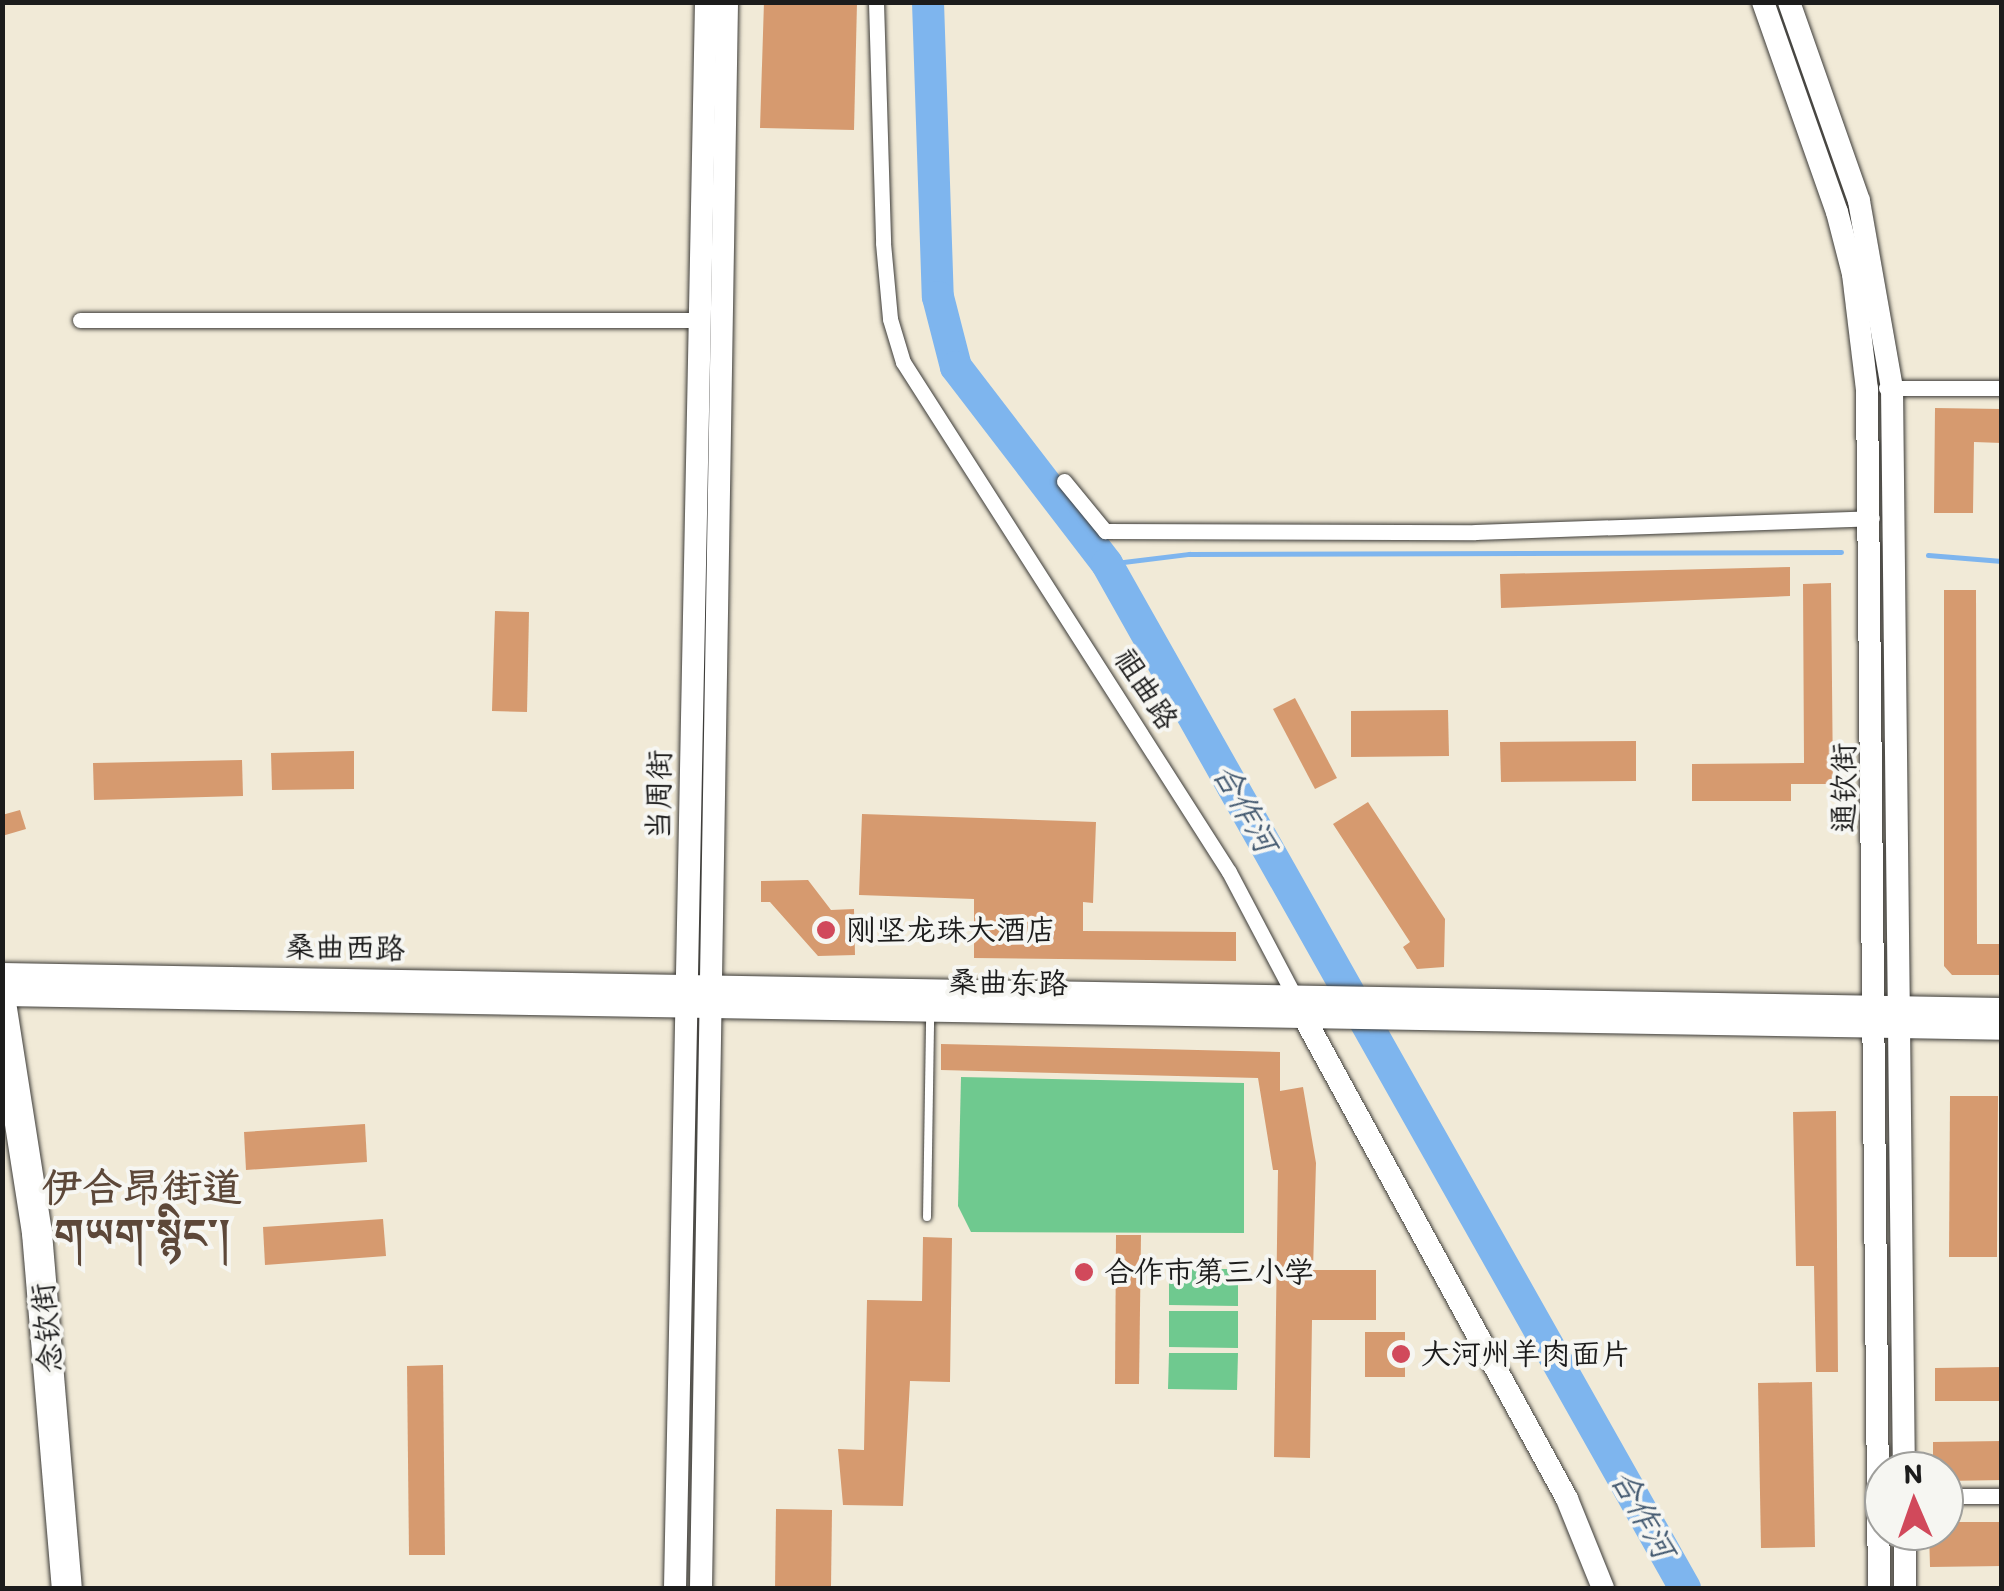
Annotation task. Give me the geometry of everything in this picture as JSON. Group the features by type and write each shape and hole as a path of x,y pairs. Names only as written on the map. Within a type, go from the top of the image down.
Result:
{"highway":[{"name":"念钦街","path":"2,1009 37,1233 68,1588"},
{"name":"念钦街","path":"2,1123 42,1431 50,1588"}],"main road":[{"name":"当周街","path":"675,1588 706,2"},
{"name":"当周街","path":"701,1588 727,2"},
{"name":"通钦街","path":"1763,2 1841,228 1867,389 1872,518 1881,1451"},
{"path":"1789,2 1859,201 1892,388 1904,1451"},
{"name":"桑曲西路","path":"2,974 685,996"},
{"name":"桑曲西路","path":"2,995 685,996"},
{"name":"桑曲东路","path":"685,996 1311,1008"},
{"name":"桑曲东路","path":"710,997 930,1012 1311,1008"},
{"path":"1311,1008 1876,1018 2002,1030"},
{"name":"祖曲路","path":"1311,1008 1567,1499 1603,1588"},
{"path":"1901,1019 2002,1009"},
{"name":"通钦街","path":"1879,1588 1880,1551"},
{"path":"1904,1551 1905,1588"}],"street":[{"name":"祖曲路","path":"876,2 882,244 890,319 903,362 1229,872 1311,1008"},
{"path":"80,320 698,320"},
{"path":"1867,389 2002,388"},
{"path":"1064,481 1105,532 1475,532 1872,518"},
{"path":"1964,1496 2002,1496"}],"lane":[{"path":"928,1217 930,1012"}],"green space":[{"path":"961,1077 1244,1083 1244,1233 971,1232 958,1206"},
{"path":"1169,1269 1238,1269 1238,1306 1169,1305"},
{"path":"1169,1311 1238,1311 1238,1348 1169,1347"},
{"path":"1169,1353 1238,1353 1237,1390 1168,1389"}],"building":[{"path":"764,2 857,2 854,130 760,128"},
{"path":"1935,408 2002,409 2002,443 1974,442 1973,513 1934,513"},
{"path":"1790,567 1790,596 1501,608 1500,574"},
{"path":"1831,583 1833,784 1791,784 1791,801 1692,801 1692,764 1804,763 1803,584"},
{"path":"1944,590 1976,590 1977,944 1999,944 2002,975 1952,975 1944,966"},
{"path":"495,611 529,612 527,712 492,711"},
{"path":"1295,698 1337,778 1315,789 1273,709"},
{"path":"1448,710 1449,756 1351,757 1351,711"},
{"path":"1636,741 1636,781 1501,782 1500,742"},
{"path":"354,751 354,789 272,790 271,753"},
{"path":"242,760 243,796 94,800 93,763"},
{"path":"1368,802 1445,919 1444,967 1417,969 1403,947 1410,942 1333,824"},
{"path":"20,810 26,829 2,836 2,815"},
{"path":"862,814 1096,822 1093,903 1083,902 1083,931 1236,932 1236,961 974,958 974,899 859,895"},
{"name":"刚坚龙珠大酒店","path":"808,880 831,910 854,909 855,955 818,956 770,902 761,902 761,881"},
{"path":"941,1044 1280,1052 1280,1091 1303,1087 1316,1163 1313,1270 1376,1270 1376,1320 1312,1320 1310,1458 1274,1457 1278,1170 1273,1170 1258,1078 941,1070"},
{"path":"1950,1096 1998,1096 1997,1257 1949,1257"},
{"path":"1836,1111 1838,1372 1816,1372 1814,1266 1796,1266 1793,1112"},
{"path":"365,1124 367,1162 246,1170 244,1132"},
{"path":"383,1219 386,1256 265,1265 263,1227"},
{"path":"1116,1235 1141,1235 1139,1384 1115,1384"},
{"path":"923,1237 952,1238 950,1382 910,1381 903,1506 843,1505 838,1449 864,1450 867,1300 922,1301"},
{"path":"1365,1332 1405,1332 1405,1377 1365,1377"},
{"path":"443,1365 445,1555 409,1555 407,1366"},
{"path":"2002,1367 2002,1401 1935,1401 1935,1368"},
{"path":"1812,1382 1815,1547 1761,1548 1758,1383"},
{"path":"2002,1441 2002,1480 1964,1481 1964,1451 1933,1451 1933,1442"},
{"path":"776,1509 832,1510 831,1588 775,1588"},
{"path":"1964,1522 2002,1522 2002,1566 1930,1567 1930,1551 1964,1551"}],"waterway":[{"name":"合作河","path":"928,2 938,297 956,367 1107,564 1685,1588"},
{"path":"1107,564 1189,554 1841,552"},
{"path":"1928,555 2002,561"}],"place":[{"name":"刚坚龙珠大酒店","path":"826,930"},
{"name":"合作市第三小学","path":"1084,1272"},
{"name":"大河州羊肉面片","path":"1401,1354"}],"district":[{"name":"伊合昂街道 གཡག་སྙིང༌།","path":"142,1210"}]}
